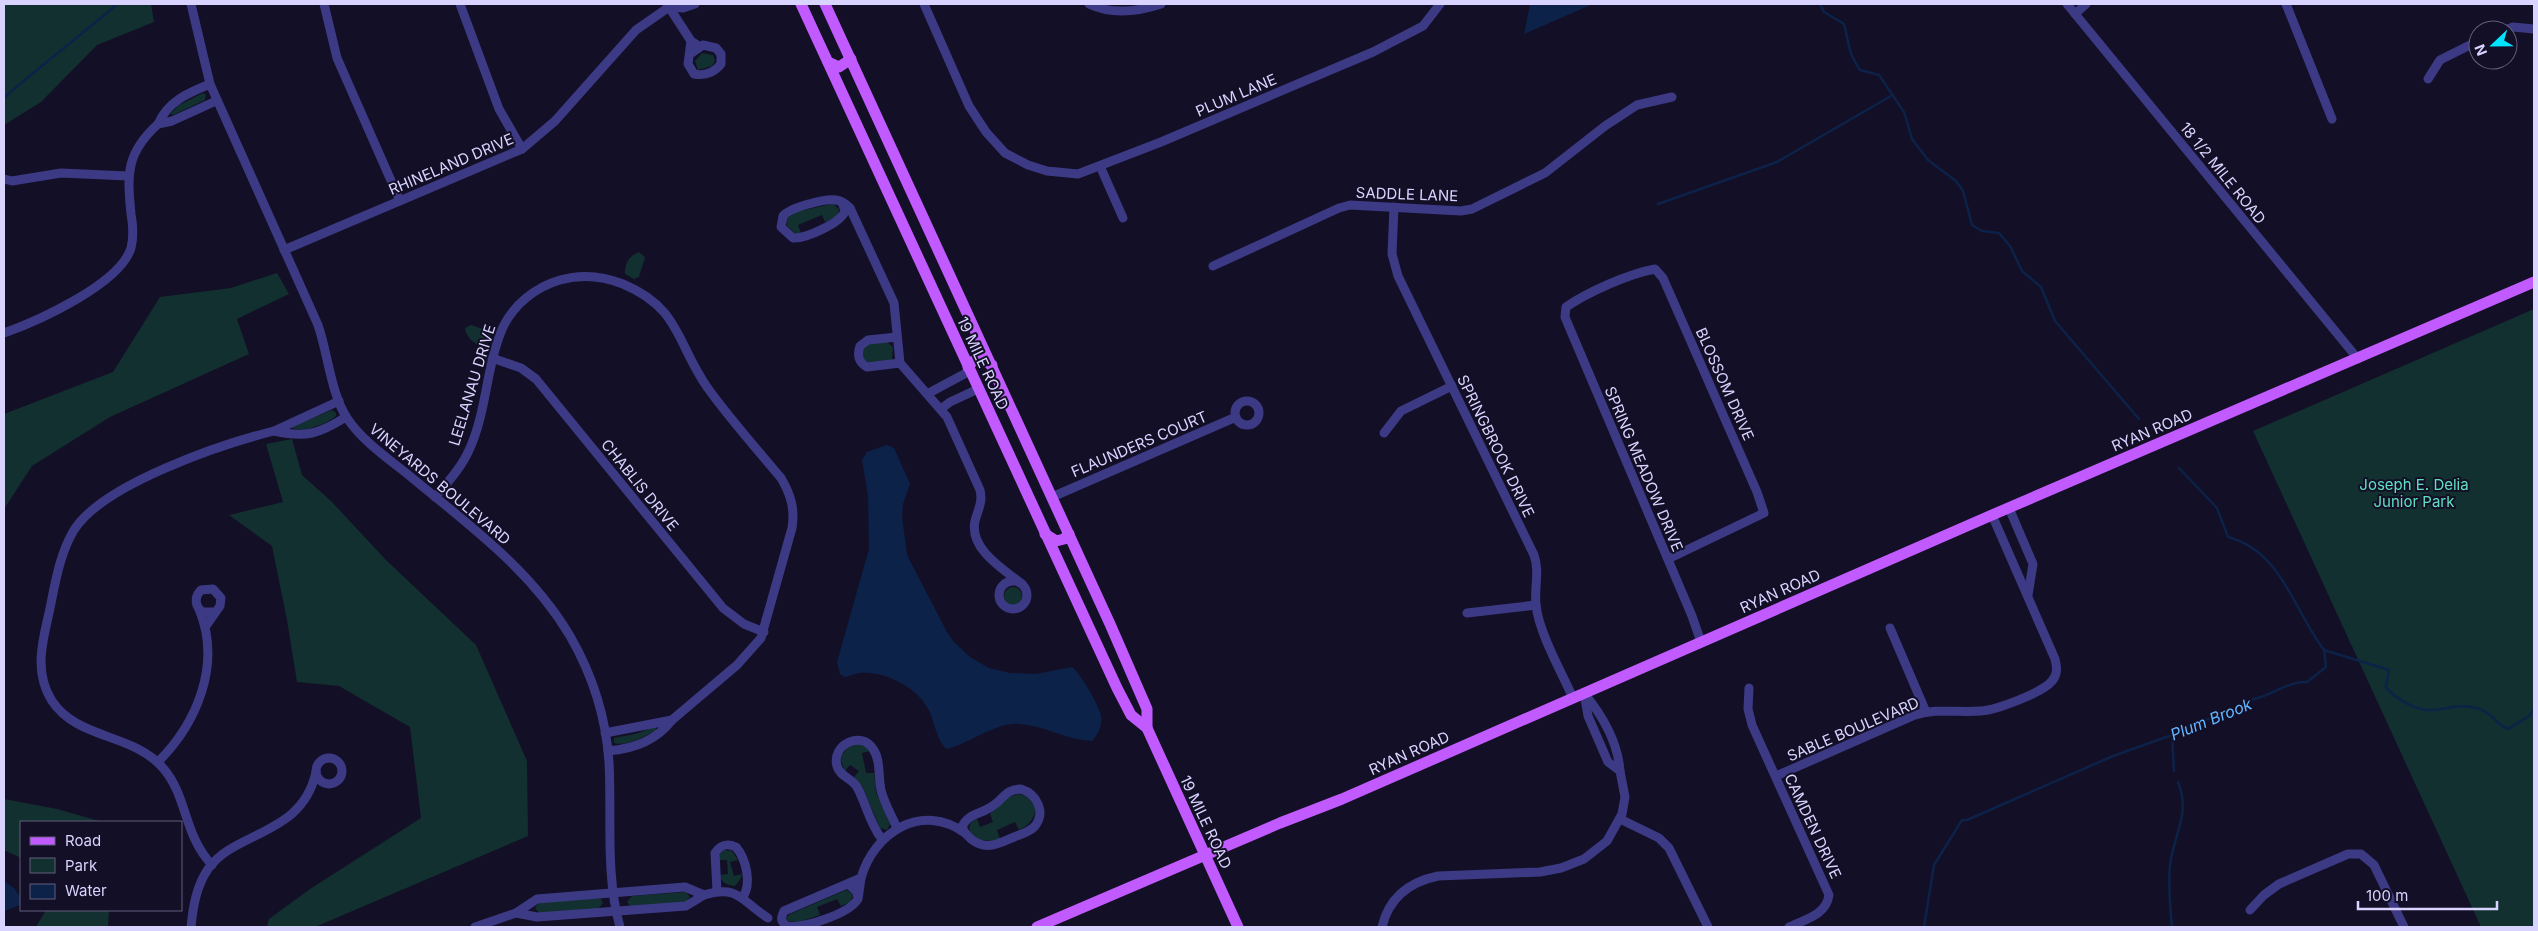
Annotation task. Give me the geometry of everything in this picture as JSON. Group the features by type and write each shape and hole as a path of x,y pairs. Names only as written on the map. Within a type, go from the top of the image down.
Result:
{"main road":[{"name":"19 MILE ROAD","path":"802,4 1117,688 1131,715 1147,728"},
{"name":"19 MILE ROAD","path":"825,4 1069,534 1147,709 1147,728 1238,927"},
{"path":"828,62 839,67 851,59"},
{"name":"RYAN ROAD","path":"1037,927 1342,799 1992,515 2534,282"},
{"path":"969,369 981,358 992,365"},
{"path":"1045,534 1056,541 1064,539 1069,534"},
{"path":"1117,688 1128,691 1136,684"}],"street":[{"name":"VINEYARDS BOULEVARD","path":"192,4 210,84 216,101 325,345 339,401 346,417 371,445 517,567 543,596 571,638 582,660 599,704 608,752 614,894 620,927"},
{"path":"324,4 337,58 400,201"},
{"path":"460,4 499,109 522,149"},
{"name":"RHINELAND DRIVE","path":"284,250 522,149 555,121 636,30 669,5 683,8 695,4"},
{"name":"PLUM LANE","path":"924,4 969,106 986,132 1005,153 1028,166 1047,171 1078,174 1161,142 1373,52 1423,26 1440,4"},
{"path":"1089,4 1099,8 1127,12 1161,4"},
{"name":"18 1/2 MILE ROAD","path":"2067,4 2358,359"},
{"path":"2075,14 2086,4"},
{"path":"2286,4 2332,119"},
{"path":"669,5 691,42 688,64 694,74 705,74 717,69 721,64 721,54 712,46 691,42"},
{"path":"2518,27 2534,29"},
{"path":"690,54 703,45"},
{"path":"2428,79 2440,60 2468,46"},
{"path":"4,333 22,326 97,287 114,275 124,262 134,236 128,176 134,154 142,140 158,124 163,112 181,97 210,84"},
{"name":"SADDLE LANE","path":"1212,266 1339,208 1350,205 1461,211 1472,209 1546,173 1605,126 1637,105 1672,97"},
{"path":"158,124 172,121 216,101"},
{"path":"1100,166 1123,218"},
{"path":"4,189 8,180 61,173 128,176"},
{"path":"853,215 798,239 788,236 781,227 783,216 792,208 832,200 842,202 850,208 894,302 900,363 941,409 980,490 982,503 975,519 974,538 978,545 1004,570 1022,584 1026,592 1026,601 1020,608 1010,609 1002,604 999,596 1005,584 1004,570"},
{"path":"840,221 845,211 842,202"},
{"name":"SPRINGBROOK DRIVE","path":"1394,207 1392,254 1398,276 1534,555 1538,566 1536,606 1544,631 1573,698"},
{"name":"SPRING MEADOW DRIVE","path":"1655,270 1642,272 1576,300 1566,307 1565,317 1692,616 1700,642"},
{"name":"BLOSSOM DRIVE","path":"1655,270 1663,278 1757,492 1764,513 1755,519 1668,559"},
{"name":"LEELANAU DRIVE","path":"435,497 460,467 470,448 492,358 508,318 521,302 542,287 565,279 590,276 613,280 628,286 653,300 669,318 706,385 781,478 789,494 793,510 792,528 764,632"},
{"path":"898,337 868,340 860,346 858,355 860,361 866,367 900,363"},
{"name":"CHABLIS DRIVE","path":"492,358 521,368 536,379 718,604 731,616 764,632"},
{"path":"927,394 969,369"},
{"path":"1384,433 1401,411 1452,386"},
{"path":"941,409 950,402 978,389"},
{"path":"212,864 194,841 176,788 158,762 128,742 72,721 58,708 48,692 40,663 40,648 62,554 75,528 92,510 109,498 177,463 274,431 339,401"},
{"path":"274,431 293,435 312,434 346,417"},
{"name":"FLAUNDERS COURT","path":"1052,497 1236,417"},
{"path":"2009,508 2033,564 2028,596"},
{"name":"SABLE BOULEVARD","path":"1776,776 1926,712 1990,710 2043,688 2053,680 2056,674 2055,659 1992,515"},
{"path":"1005,584 1014,581 1022,584"},
{"path":"158,762 182,735 196,710 205,672 206,626 196,601 198,593 209,588 217,591 221,598 220,606 206,626"},
{"path":"1467,613 1536,606"},
{"path":"199,609 206,613 214,612"},
{"path":"1890,628 1926,712"},
{"path":"608,752 649,741 662,733 672,720 737,665 754,647 764,632"},
{"name":"CAMDEN DRIVE","path":"1749,688 1748,709 1750,718 1829,895 1828,903 1821,912 1789,927"},
{"path":"1382,927 1385,915 1400,892 1422,880 1438,876 1540,872 1575,863 1596,851 1607,841 1620,819 1625,798 1620,771 1608,762 1588,716 1584,693"},
{"path":"605,733 672,720"},
{"path":"882,838 857,786 840,772 837,766 838,752 846,743 857,740 867,742 872,747 876,756 882,793 897,828"},
{"path":"191,927 197,890 212,864 228,852 281,823 311,789 318,764 324,759 333,759 339,764 340,776 335,782 311,789"},
{"path":"316,772 319,780 327,784"},
{"path":"516,913 537,918 686,906 704,895 717,891 734,892 768,918 786,926 805,926 852,907 858,899 861,878 871,855 882,838 897,828 922,821 951,825 983,846 995,845 1031,829 1038,820 1040,808 1031,793 1016,789 1005,793 992,807 951,825"},
{"path":"965,834 962,827 966,819"},
{"path":"1620,819 1659,838 1669,848 1708,927"},
{"path":"717,891 715,853 718,848 727,844 736,847 743,859 747,887 743,897"},
{"path":"2250,910 2264,895 2279,884 2341,857 2361,854 2374,864 2404,927"},
{"path":"768,918 861,878"},
{"path":"848,884 855,888 858,899"},
{"path":"475,927 516,913 537,899 685,887 704,895"},
{"path":"784,911 781,920 786,926"}],"green space":[{"path":"4,4 151,4 154,22 97,45 41,102 4,125"},
{"path":"702,53 713,55 715,61 712,66 698,70 695,61"},
{"path":"203,93 206,95 205,100 173,115 170,114 179,105"},
{"path":"833,204 839,209 838,216 825,222 822,215 798,225 801,233 796,234 787,226 787,218 794,212"},
{"path":"639,252 645,257 639,277 634,279 625,274 626,267 630,258"},
{"path":"277,273 289,294 237,319 249,354 110,417 32,466 4,509 4,414 113,372 160,297 231,288"},
{"name":"Joseph E. Delia Junior Park","path":"2534,309 2534,927 2481,927 2253,431"},
{"path":"471,325 492,332 487,347 476,344 470,338 465,328"},
{"path":"887,342 893,347 892,361 870,364 863,359 863,349 869,343"},
{"path":"332,410 336,413 336,416 321,425 309,429 292,428 293,426"},
{"path":"292,439 302,475 332,502 386,560 476,645 527,761 528,836 315,927 267,927 269,919 310,889 421,818 410,727 339,686 297,682 272,546 229,515 283,502 266,444"},
{"path":"1013,587 1019,590 1022,596 1019,602 1013,605 1007,602 1004,596 1007,590"},
{"path":"655,727 657,730 636,740 625,744 614,743 614,738 635,734"},
{"path":"856,744 865,746 870,751 862,753 866,773 874,773 876,792 890,824 887,830 880,828 862,786 854,777 859,771 850,765 845,771 841,761 842,755 848,747"},
{"path":"1019,794 1032,800 1034,805 1034,816 1026,826 1019,830 1015,822 997,830 1000,839 995,840 981,840 971,833 969,828 971,822 977,819 980,827 993,822 990,814 1008,797"},
{"path":"4,799 57,809 99,821 20,821 20,858 4,850"},
{"path":"724,850 732,851 738,860 730,862 734,876 742,874 735,886 725,883 720,875 728,874 727,860 719,860 719,855"},
{"path":"846,890 853,894 851,902 841,906 837,899 817,907 820,915 799,922 787,921 786,918 790,914"},
{"path":"686,892 690,897 686,902 631,907 627,902 632,896"},
{"path":"601,899 603,903 598,909 540,914 535,908 539,903"},
{"path":"45,911 109,911 108,927 36,927"}],"water":[{"path":"1530,4 1593,4 1524,34"},
{"path":"887,445 894,448 910,484 903,504 902,516 907,555 947,632 954,642 970,657 989,668 1010,673 1036,674 1072,667 1089,690 1101,715 1100,729 1092,741 1074,738 1029,725 1011,724 993,729 947,749 939,738 927,707 907,687 898,681 879,674 858,673 845,677 840,674 837,662 869,549 868,496 862,460 867,452"},
{"path":"4,881 14,888 20,897 20,905 5,911"}],"waterway":[{"path":"4,98 117,4"},
{"name":"Plum Brook","path":"1820,4 1824,12 1844,24 1849,48 1856,64 1860,70 1879,75 1904,112 1912,139 1928,160 1956,181 1963,191 1972,225 1982,231 1999,233 2010,246 2022,271 2041,287 2055,321 2139,419"},
{"path":"1658,204 1777,162 1891,96"},
{"name":"Plum Brook","path":"1924,927 1934,865 1962,820 1967,820 2113,756 2172,735 2254,699 2293,684 2307,682 2326,667 2324,650 2274,569 2262,555 2246,544 2228,537 2217,508 2179,468"},
{"path":"2324,650 2389,670 2386,687 2401,700 2423,709 2432,710 2457,706 2476,708 2486,712 2499,724 2508,729 2529,716 2534,710"},
{"path":"2172,735 2174,771"},
{"path":"2172,927 2169,889 2170,865 2183,804 2178,782"}]}
